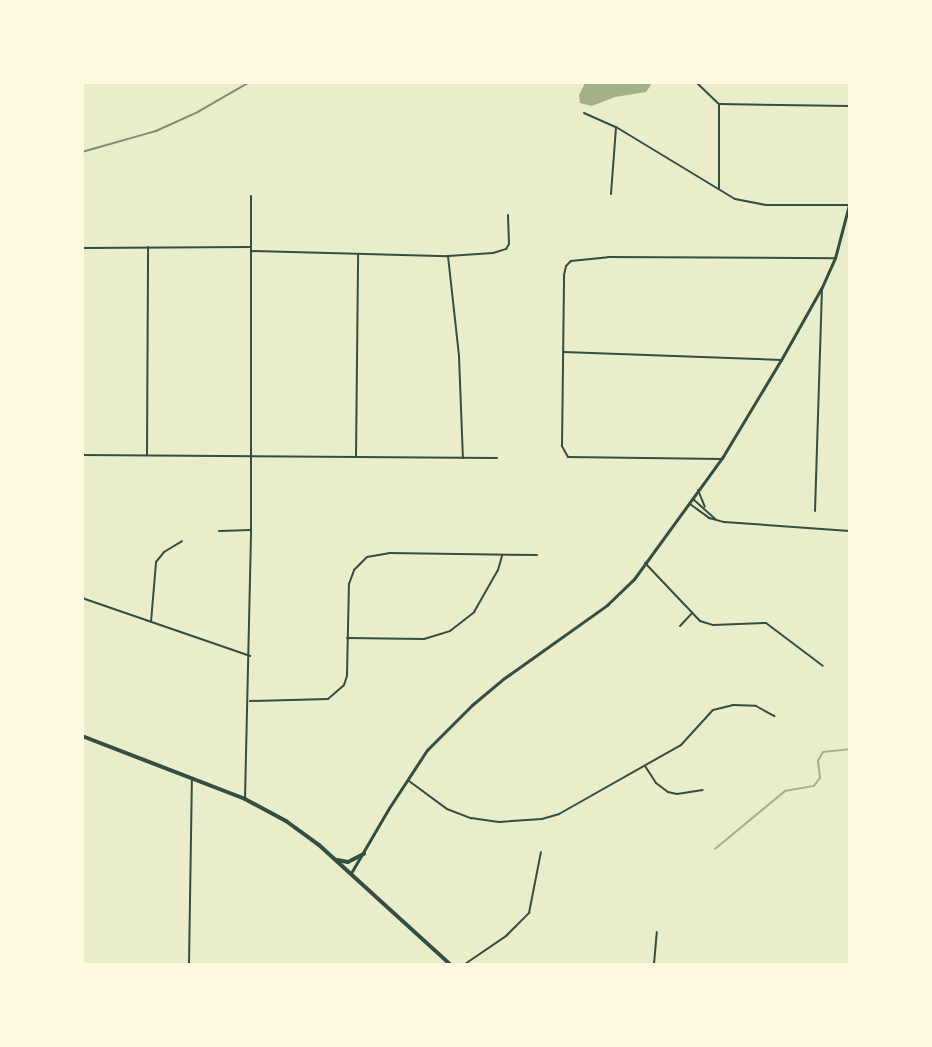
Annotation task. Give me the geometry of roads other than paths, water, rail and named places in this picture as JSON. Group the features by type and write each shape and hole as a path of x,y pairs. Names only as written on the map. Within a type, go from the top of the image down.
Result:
{"main road":[{"path":"82,736 245,799 286,821 336,859 450,964"},
{"path":"336,859 348,862 364,854"}],"street":[{"path":"696,82 719,104 849,106"},
{"path":"719,104 719,189"},
{"path":"351,873 389,808 409,781 427,750 472,705 531,658 607,605 634,579 722,459 781,360 822,287 835,258 849,203 766,205 735,199 616,127 584,113"},
{"path":"611,194 616,127"},
{"path":"245,799 250,656 251,196"},
{"path":"82,248 251,249 358,255 448,256 506,249 510,238 508,215"},
{"path":"147,455 148,248"},
{"path":"356,457 358,255"},
{"path":"448,256 459,356 463,458"},
{"path":"722,459 568,457 562,446 566,266 571,261 608,257 835,258"},
{"path":"815,511 822,287"},
{"path":"564,351 781,360"},
{"path":"82,455 497,458"},
{"path":"698,490 706,509"},
{"path":"692,498 715,519"},
{"path":"688,503 709,518 740,524 849,531"},
{"path":"219,531 251,530"},
{"path":"151,622 156,562 164,552 182,541"},
{"path":"249,701 328,699 338,692 347,676 349,584 354,570 367,557 389,553 537,555"},
{"path":"347,638 424,639 450,632 474,612 498,570 502,556"},
{"path":"645,563 700,621 713,625 766,623 824,666"},
{"path":"82,598 250,656"},
{"path":"680,626 692,613"},
{"path":"409,781 447,809 471,818 499,822 542,819 559,814 681,745 705,716 718,707 756,706 774,716"},
{"path":"645,766 656,783 668,792 677,794 703,790"},
{"path":"189,964 192,778"},
{"path":"465,964 506,936 529,913 541,852"},
{"path":"654,964 657,932"}],"waterway":[{"path":"715,849 785,791 814,786 820,778 818,761 823,752 850,749"}],"railway":[{"path":"82,152 156,131 198,112 250,82"}]}
